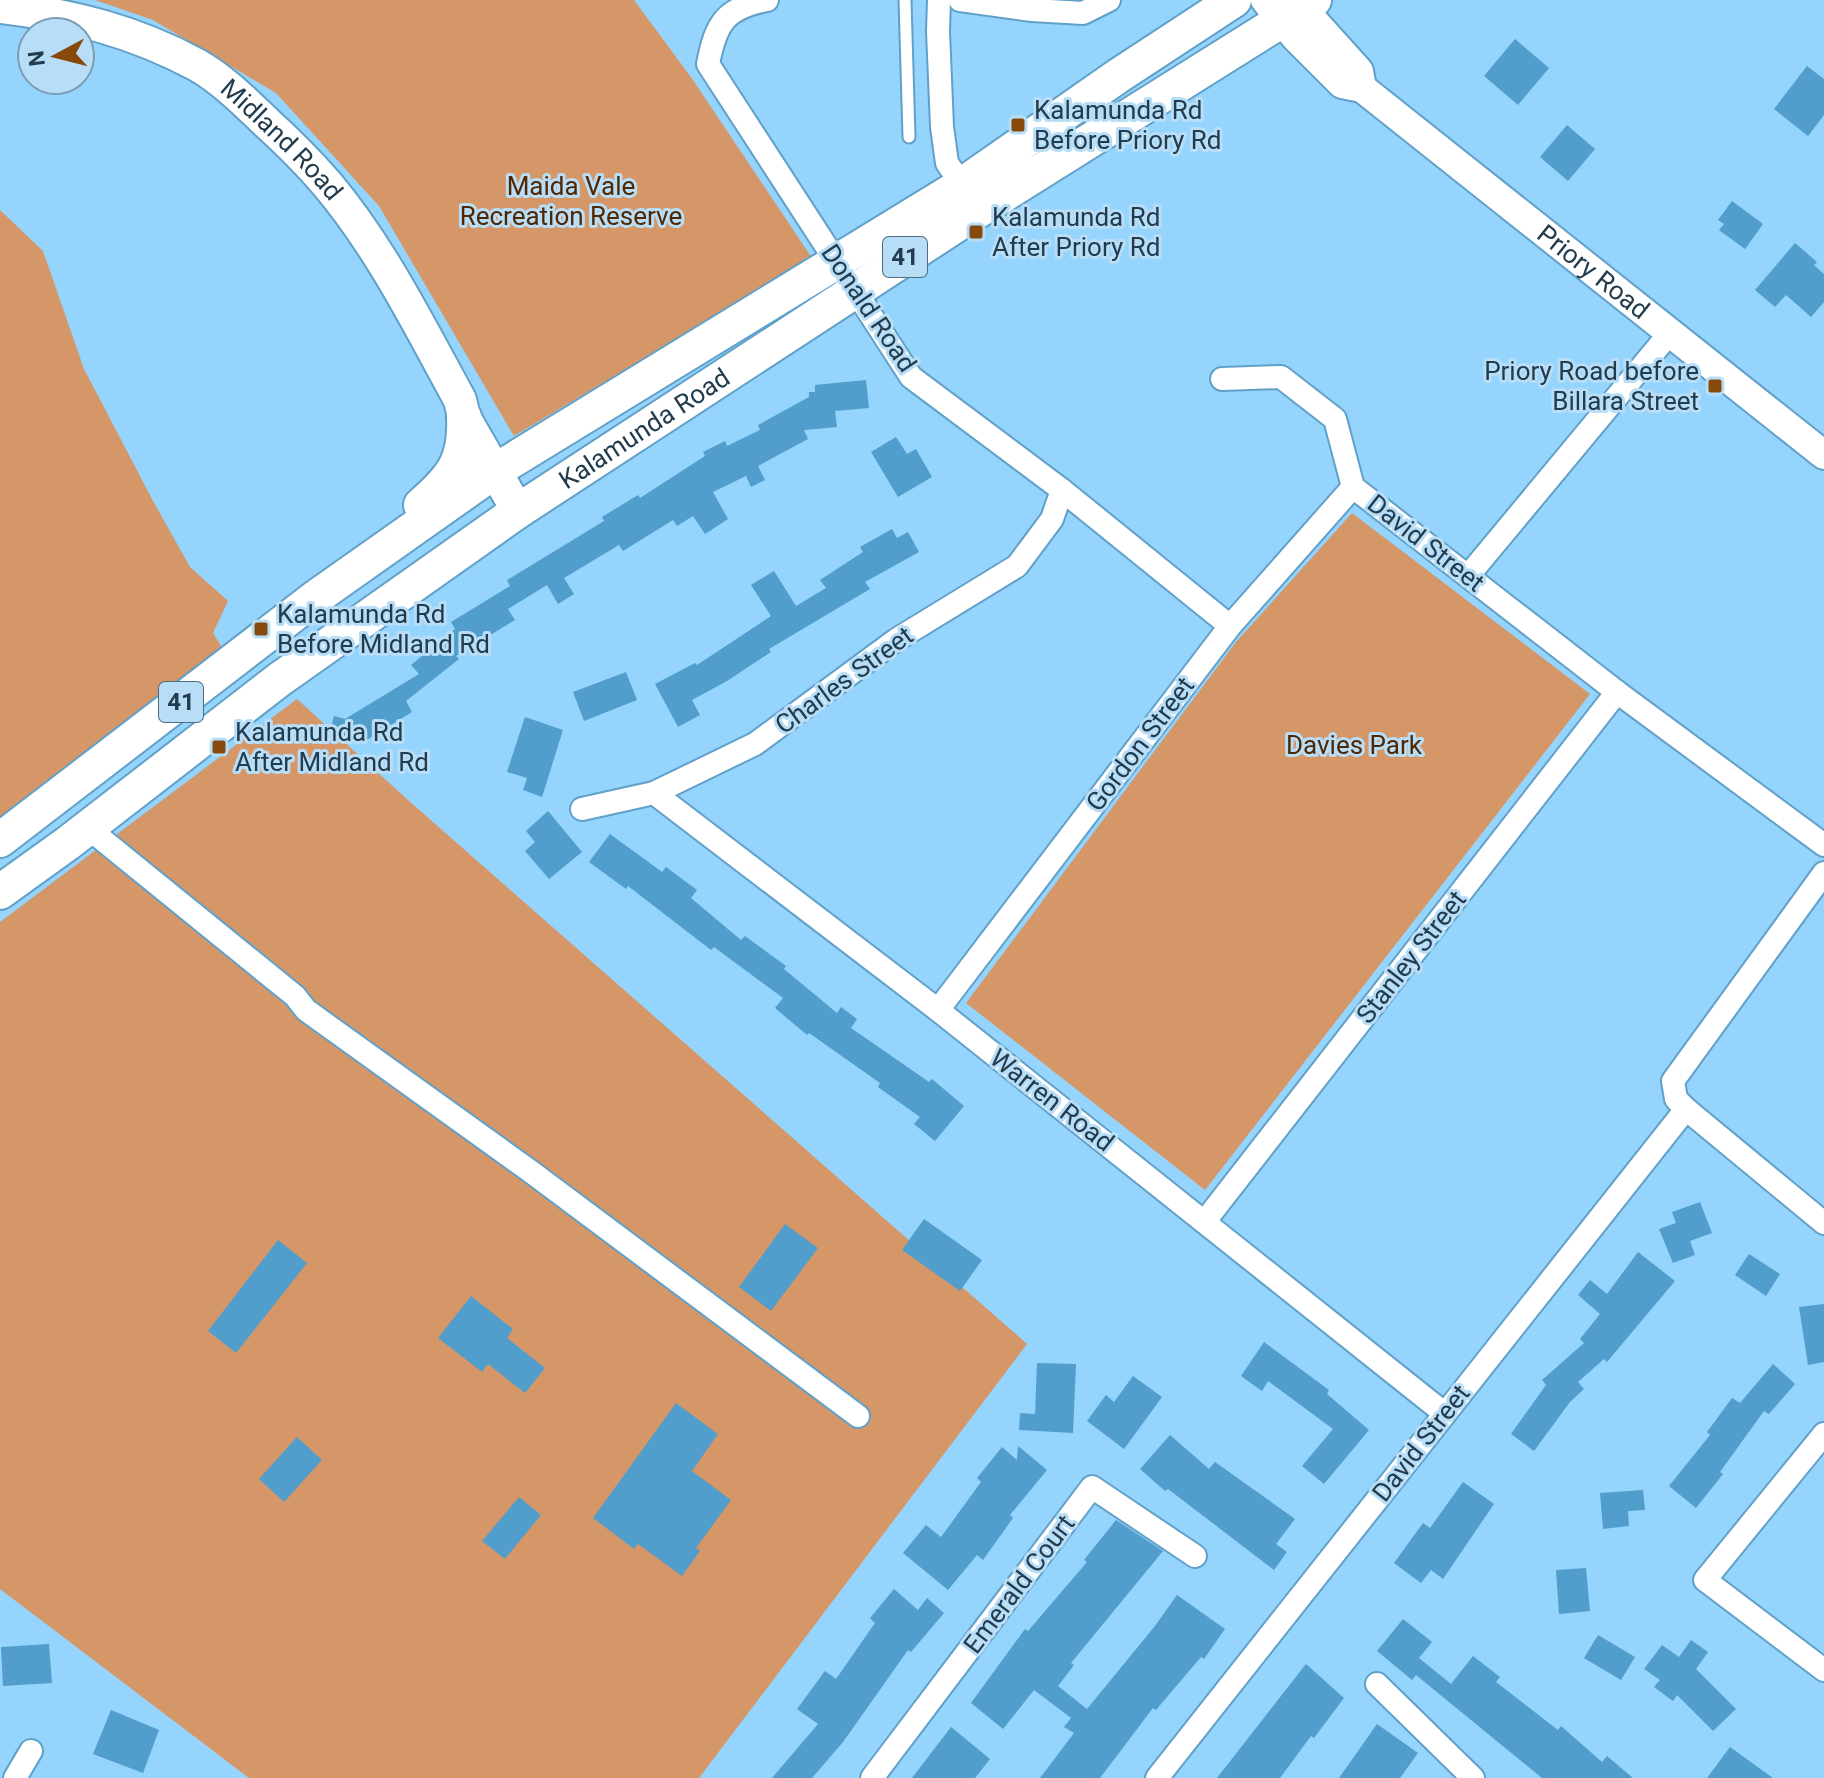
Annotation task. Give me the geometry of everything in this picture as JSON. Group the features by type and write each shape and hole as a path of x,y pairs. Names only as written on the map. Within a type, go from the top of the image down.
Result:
{"main road":[{"name":"Kalamunda Road","path":"0,892 280,679 846,276 962,185 1234,0"},
{"name":"Kalamunda Road","path":"0,840 315,598 501,468 846,276 1292,6"},
{"name":"Midland Road","path":"0,7 57,7 200,67 296,150 328,185 356,223 400,292 462,409 475,412 501,468 525,506"},
{"path":"315,598 448,481 460,460 465,440 462,409"}],"street":[{"name":"Donald Road","path":"767,0 743,5 725,18 713,39 708,64 911,377 1062,490 1230,626"},
{"path":"939,0 942,127 947,163 962,185"},
{"path":"960,0 1083,13 1109,0"},
{"name":"Priory Road","path":"1292,6 1342,84 1362,88 1824,455"},
{"path":"1468,576 1669,334"},
{"name":"David Street","path":"1222,379 1281,377 1335,419 1353,487 1617,692 1824,845"},
{"name":"Gordon Street","path":"938,1010 1230,626 1353,487"},
{"name":"Charles Street","path":"582,809 654,793 755,744 896,640 1017,566 1052,519 1062,490"},
{"name":"Stanley Street","path":"1205,1221 1617,692"},
{"name":"Warren Road","path":"654,793 938,1010 1444,1413"},
{"path":"88,828 295,996 306,1010 530,1171 858,1416"},
{"path":"1824,873 1673,1081 1676,1099 1686,1109 1824,1223"},
{"name":"David Street","path":"1157,1778 1686,1109"},
{"path":"1824,1434 1705,1580 1824,1670"},
{"name":"Emerald Court","path":"872,1778 1092,1487 1195,1556"},
{"path":"1377,1684 1464,1775"},
{"path":"15,1778 31,1751"}],"lane":[{"path":"905,0 909,137"}],"green space":[{"name":"Maida Vale Recreation Reserve","path":"95,0 634,0 693,80 812,258 514,436 379,206 276,93 153,20"},
{"path":"0,210 43,251 84,369 152,499 190,567 228,601 213,633 225,652 0,819"},
{"name":"Davies Park","path":"1352,513 1590,694 1205,1190 966,1003 1236,642"},
{"path":"297,699 1027,1344 699,1778 249,1778 0,1589 0,922"}],"building":[{"path":"1515,39 1549,68 1518,105 1484,76"},
{"path":"1807,66 1824,79 1824,115 1808,136 1774,109"},
{"path":"1567,125 1595,149 1568,181 1540,157"},
{"path":"1732,201 1763,224 1745,249 1719,230 1724,224 1718,220"},
{"path":"1795,243 1817,262 1814,265 1824,274 1824,302 1811,317 1786,295 1775,307 1755,290"},
{"path":"866,380 869,408 835,411 837,427 804,430 808,439 758,466 765,480 751,487 746,476 713,492 728,519 705,534 693,516 677,526 673,520 623,551 619,545 564,578 574,594 558,604 547,585 508,609 515,620 456,656 459,659 406,701 412,712 360,744 329,736 334,716 345,719 419,674 411,665 455,629 451,622 510,586 507,580 604,521 602,517 638,495 640,498 705,456 703,452 725,441 727,446 760,430 758,425 809,397 809,392 815,392 815,385"},
{"path":"896,437 907,454 916,449 932,477 898,497 871,452"},
{"path":"892,529 897,538 908,532 919,552 865,582 870,589 769,649 771,652 692,700 700,715 678,727 655,684 695,663 697,665 771,616 751,585 774,571 796,606 826,588 820,580 863,552 860,547"},
{"path":"626,672 637,700 584,721 573,692"},
{"path":"525,717 563,730 542,797 523,790 527,778 507,772"},
{"path":"548,811 582,852 549,879 525,851 535,842 526,831"},
{"path":"610,834 662,872 666,867 697,890 691,898 741,940 745,936 786,966 784,969 837,1013 841,1007 857,1019 851,1028 929,1082 932,1079 964,1106 935,1141 914,1124 920,1117 878,1087 880,1083 809,1033 807,1035 775,1008 783,998 714,947 711,950 628,886 626,889 589,862"},
{"path":"1700,1202 1712,1233 1690,1241 1695,1255 1673,1263 1659,1229 1676,1223 1672,1212"},
{"path":"924,1219 982,1260 960,1291 902,1250"},
{"path":"785,1224 818,1248 771,1311 739,1287"},
{"path":"278,1240 307,1263 236,1353 208,1331"},
{"path":"1638,1252 1675,1281 1607,1362 1604,1359 1578,1382 1584,1389 1570,1402 1534,1451 1511,1434 1546,1385 1542,1380 1584,1343 1580,1339 1600,1314 1578,1295 1590,1280 1607,1294"},
{"path":"1749,1254 1780,1274 1766,1296 1735,1275"},
{"path":"471,1296 513,1329 507,1338 545,1368 525,1393 488,1364 482,1372 438,1338"},
{"path":"1824,1304 1824,1362 1808,1365 1799,1307"},
{"path":"1264,1342 1329,1390 1327,1394 1369,1430 1324,1484 1302,1466 1333,1429 1268,1381 1262,1391 1241,1376"},
{"path":"1037,1363 1076,1364 1073,1433 1019,1430 1020,1413 1035,1414"},
{"path":"1773,1364 1795,1384 1769,1414 1764,1411 1720,1472 1723,1474 1696,1508 1669,1486 1710,1435 1707,1432 1732,1398 1740,1403"},
{"path":"1133,1376 1162,1397 1124,1449 1087,1421 1106,1395 1114,1402"},
{"path":"676,1403 718,1434 692,1471 731,1500 696,1548 700,1551 682,1576 638,1544 634,1549 593,1518"},
{"path":"1170,1435 1209,1469 1215,1462 1295,1519 1276,1544 1287,1552 1274,1570 1168,1489 1165,1491 1140,1469"},
{"path":"297,1437 322,1460 284,1502 259,1479"},
{"path":"1018,1446 1047,1470 1010,1515 1013,1518 983,1560 977,1555 948,1590 903,1553 926,1525 941,1537 981,1482 977,1478 1002,1447 1017,1460"},
{"path":"1463,1482 1494,1504 1443,1579 1431,1570 1421,1583 1394,1563 1423,1523 1430,1528"},
{"path":"1643,1490 1645,1510 1628,1511 1629,1526 1603,1529 1600,1493"},
{"path":"519,1497 541,1515 505,1559 482,1541"},
{"path":"1116,1520 1163,1551 1071,1663 1074,1665 1058,1686 1087,1709 1177,1595 1225,1629 1204,1659 1201,1657 1156,1710 1153,1708 1100,1778 1040,1778 1074,1733 1064,1727 1071,1718 1034,1690 1003,1729 971,1703 1025,1629 1028,1631 1087,1562 1084,1560"},
{"path":"1586,1568 1590,1611 1559,1614 1556,1570"},
{"path":"894,1589 918,1610 927,1598 944,1613 911,1652 908,1650 843,1742 812,1778 772,1778 818,1724 797,1709 825,1671 836,1679 875,1623 870,1618"},
{"path":"1403,1619 1432,1642 1419,1658 1451,1684 1473,1656 1500,1677 1496,1682 1558,1730 1561,1726 1602,1762 1607,1756 1633,1778 1542,1778 1416,1675 1412,1680 1377,1651"},
{"path":"1598,1635 1635,1657 1621,1680 1584,1658"},
{"path":"1691,1640 1708,1652 1696,1669 1736,1709 1713,1731 1677,1695 1673,1701 1654,1687 1660,1680 1644,1669 1662,1645 1679,1657"},
{"path":"49,1644 52,1683 3,1686 1,1647"},
{"path":"1306,1664 1344,1698 1314,1738 1311,1736 1280,1778 1217,1778"},
{"path":"111,1710 159,1730 143,1773 93,1754"},
{"path":"1377,1724 1418,1753 1400,1778 1339,1778"},
{"path":"951,1727 990,1759 975,1778 912,1778"},
{"path":"1730,1747 1773,1778 1707,1778"}],"place":[{"name":"Kalamunda Rd Before Priory Rd","path":"1018,125"},
{"name":"Kalamunda Rd After Priory Rd","path":"976,232"},
{"name":"Priory Road before Billara Street","path":"1715,386"},
{"name":"Kalamunda Rd Before Midland Rd","path":"261,629"},
{"name":"Kalamunda Rd After Midland Rd","path":"219,747"}]}
